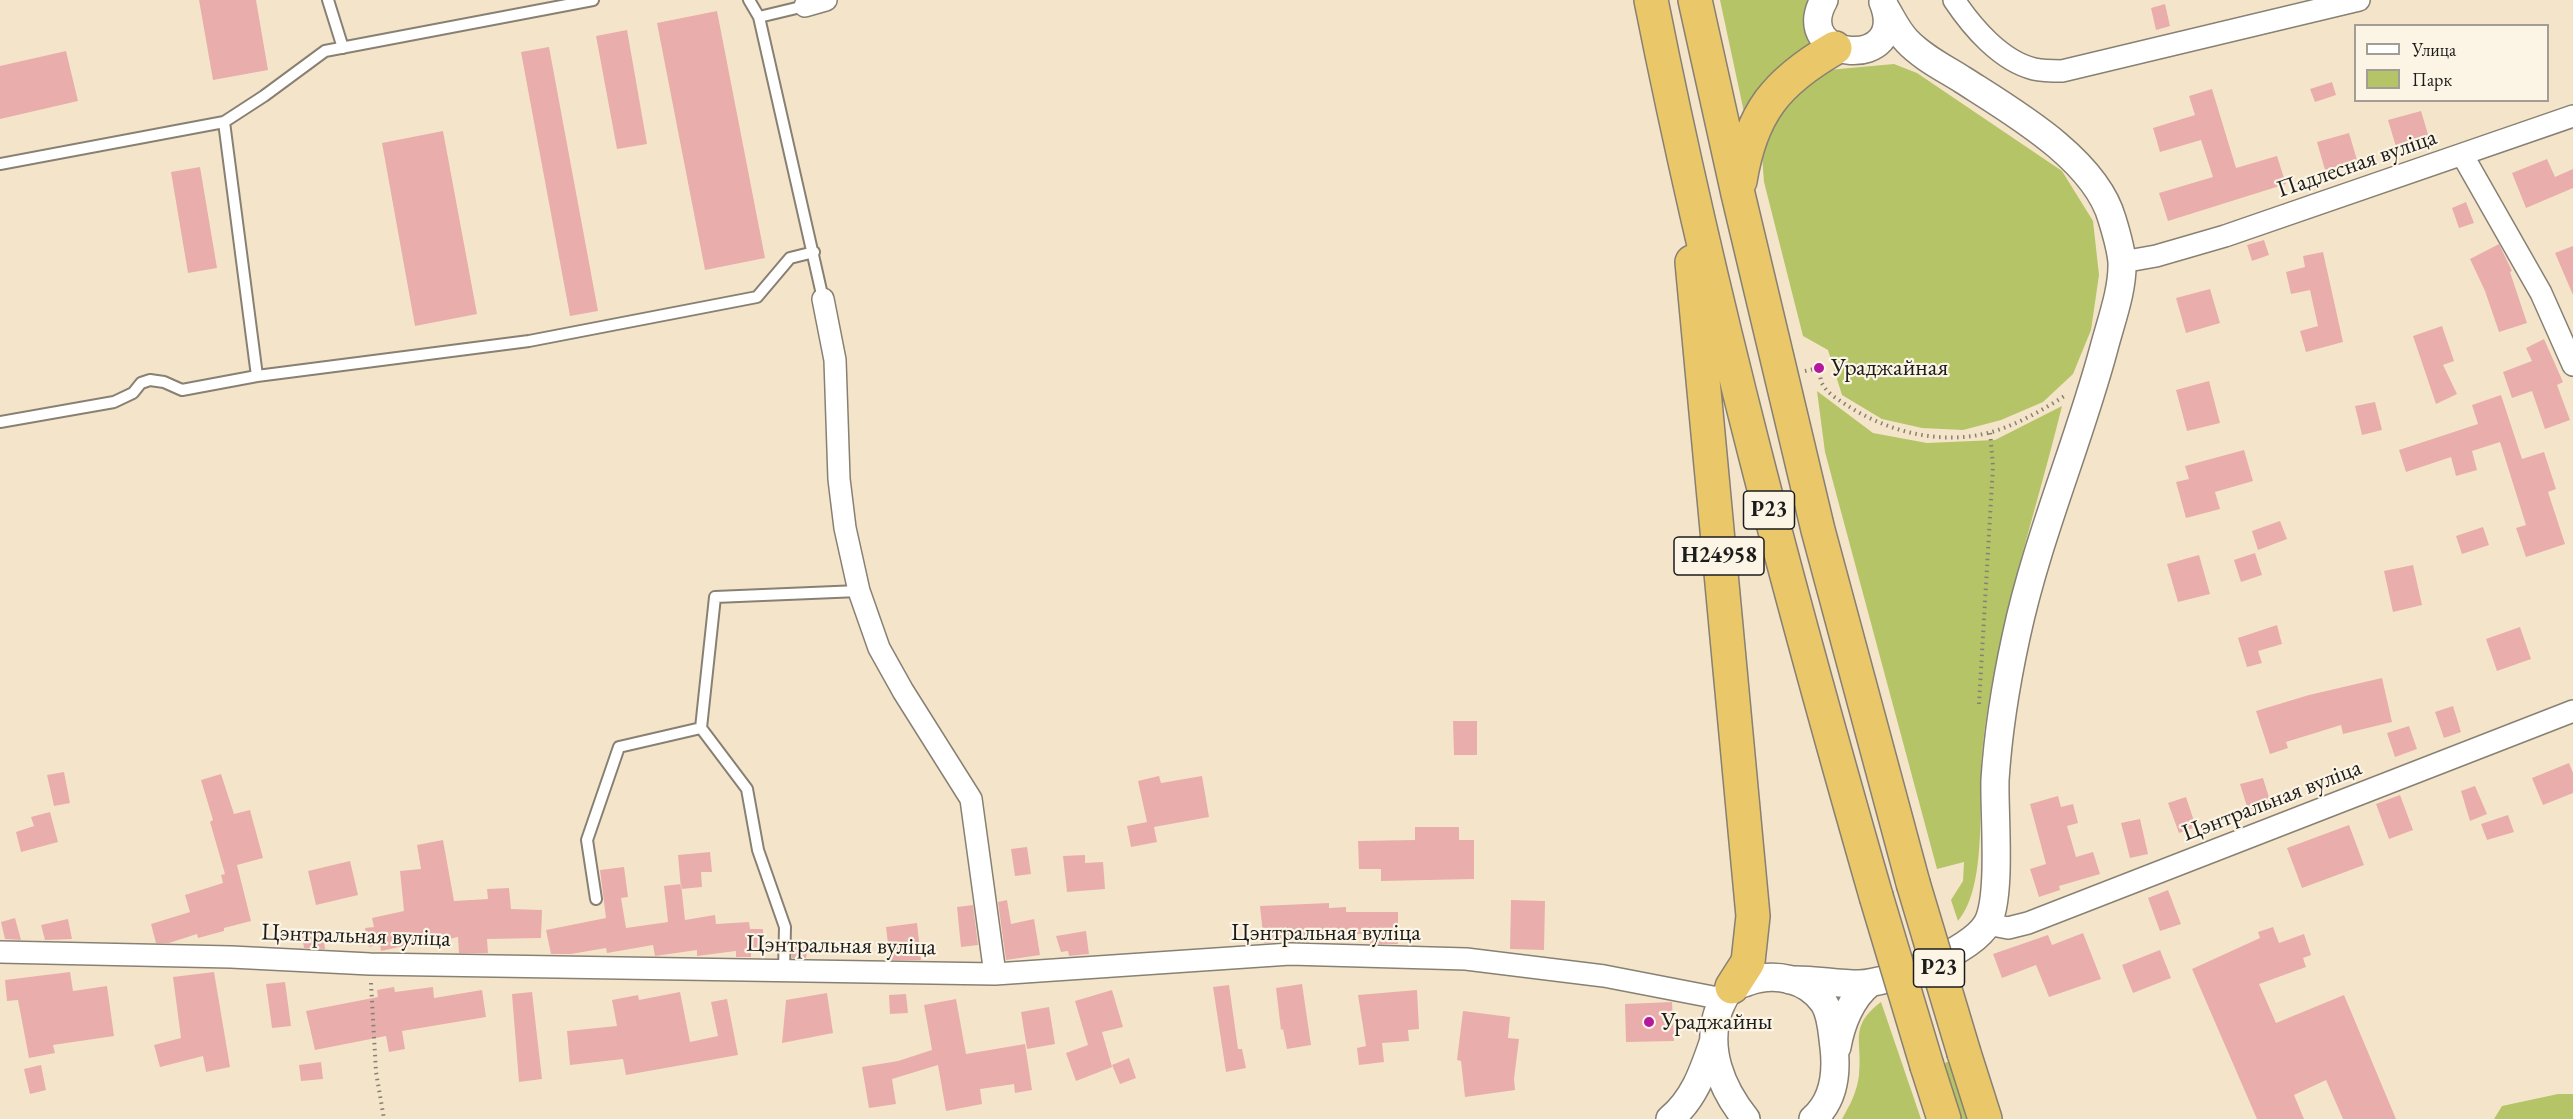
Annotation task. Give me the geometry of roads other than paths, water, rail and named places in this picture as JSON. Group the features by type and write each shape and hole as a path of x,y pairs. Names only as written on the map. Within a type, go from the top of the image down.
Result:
{"highway":[{"name":"Р23","path":"1651,0 1675,120 1768,508 1876,896 1944,1119"},
{"name":"Р23","path":"1695,0 1738,194 1821,541 1913,883 1985,1119"},
{"path":"1738,194 1745,148 1758,116 1773,96 1809,63 1835,48"},
{"name":"Н24958","path":"1675,120 1693,274 1753,916 1748,962 1727,993"}],"street":[{"path":"805,6 826,0"},
{"path":"1824,0 1819,12 1819,22 1827,41 1835,48 1846,52 1857,52 1878,42 1887,21 1884,5"},
{"path":"1954,0 1968,18 2008,57 2034,69 2062,71 2359,0"},
{"path":"1813,1119 1827,1101 1834,1084 1840,1032 1850,1007 1862,988 1870,983 1944,959 1966,945 1987,924 1993,902 1995,872 1995,778 2016,636 2039,552 2096,376 2117,296 2122,262 2111,216 2098,189 2066,152 2038,130 1923,55 1905,39 1884,5"},
{"path":"1869,48 1893,48 1923,55"},
{"name":"Падлесная вуліца","path":"2122,262 2156,256 2225,236 2463,156 2573,116"},
{"path":"2463,156 2541,293 2573,365"},
{"path":"823,299 835,360 836,423 842,499 859,591 884,656 903,691 971,799 995,974"},
{"name":"Цэнтральная вуліца","path":"1987,924 2008,928 2028,923 2573,711"},
{"name":"Цэнтральная вуліца","path":"0,952 231,957 370,964 995,974 1290,954 1466,959 1604,976 1679,990 1727,993"},
{"path":"1727,993 1763,976 1835,983 1870,983"},
{"path":"1790,980 1813,989 1825,1004 1830,1017 1835,1060"},
{"name":"Н24958","path":"1670,1119 1682,1109 1699,1083 1713,1043 1714,1023 1727,993"},
{"name":"Н24958","path":"1713,1043 1724,1084 1732,1102 1746,1119"}],"lane":[{"path":"328,0 343,48"},
{"path":"0,164 224,122 325,51 593,0"},
{"path":"749,0 759,17 823,299"},
{"path":"759,17 805,6"},
{"path":"224,122 257,376"},
{"path":"0,422 114,402 133,393 141,383 150,380 164,382 182,390 257,376 529,341 757,297 790,258 814,252"},
{"path":"784,971 785,927 758,850 747,789 701,728 715,597 859,591"},
{"path":"596,898 587,840 619,747 701,728"}],"place":[{"name":"Ураджайная","path":"1819,368"},
{"name":"Ураджайны","path":"1649,1022"}]}
